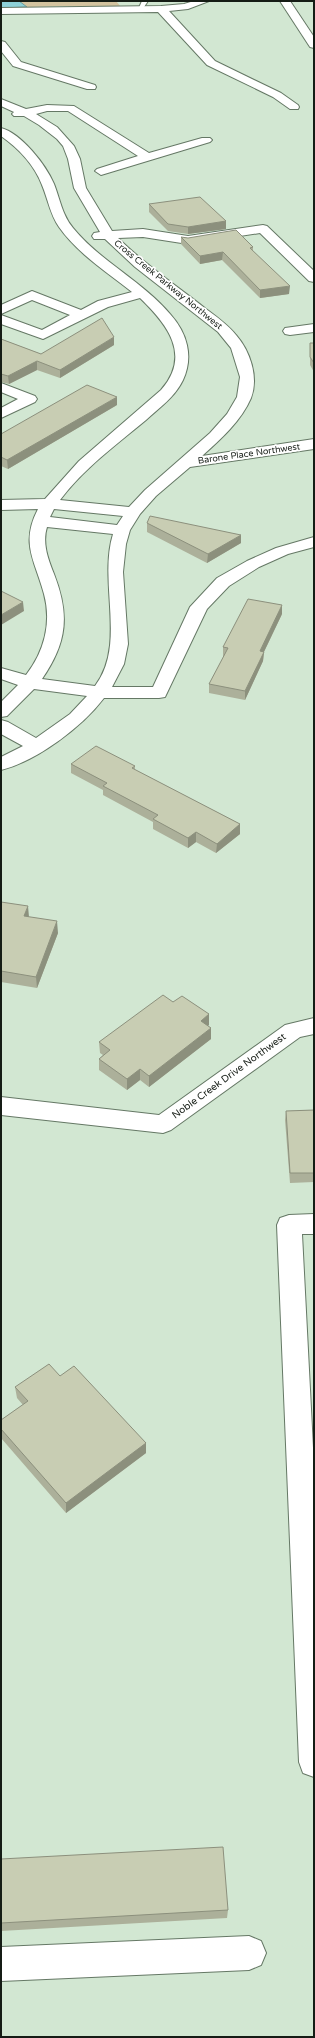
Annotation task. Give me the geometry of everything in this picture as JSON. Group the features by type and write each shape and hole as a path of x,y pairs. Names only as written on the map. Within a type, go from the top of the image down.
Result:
{"main road":[{"path":"1,10 143,5 161,9 186,7 204,1"},
{"path":"284,1 314,45"},
{"path":"161,9 211,63 277,95 294,107"},
{"path":"1,44 17,64"},
{"path":"1,59 91,87"},
{"name":"Cross Creek Parkway Northwest","path":"1,102 25,112 49,127 63,141 73,156 83,196 107,234 138,262 220,326 234,342 243,356 247,379 245,393 240,405 224,427 133,512 122,530 115,561 119,646 112,669 99,692 80,715 60,731 37,746 1,764"},
{"path":"7,117 47,108 70,108 147,157"},
{"path":"1,132 14,140 35,160 45,177 57,212 77,240 164,314 176,330 182,350 179,371 173,384 161,398 79,470 48,504 40,522 37,534 38,551 54,597 56,621 50,652 31,683 1,712"},
{"path":"101,171 206,140"},
{"path":"77,240 107,234 143,233 188,240 263,229 314,278"},
{"path":"1,319 43,336 104,304 141,294"},
{"path":"1,310 32,295 81,315"},
{"path":"290,331 314,328"},
{"path":"1,387 30,399 1,414"},
{"name":"Barone Place Northwest","path":"184,463 314,444"},
{"path":"1,505 48,504 133,512"},
{"path":"40,522 122,530"},
{"path":"1,673 31,683 99,692 159,693 199,607 223,582 252,564 282,551 314,542"},
{"path":"1,726 37,746"},
{"name":"Noble Creek Drive Northwest","path":"1,1106 163,1124 293,1031 314,1026"},
{"path":"314,1224 289,1225 314,1762"},
{"path":"1,1964 249,1953"}],"shaded area":[{"path":"1,1 116,1 121,7 62,6 1,8"}],"water":[{"path":"1,1 19,1 27,7 1,8"}],"building":[{"path":"200,197 226,221 188,227 168,224 149,204"},
{"path":"236,230 253,247 250,248 290,286 260,290 223,252 200,256 181,237 188,238"},
{"path":"102,318 114,337 60,370 37,361 8,376 1,374 1,339 41,354"},
{"path":"310,343 314,343 314,363 310,357"},
{"path":"87,385 117,397 7,460 1,457 1,434"},
{"path":"150,516 241,535 208,554 147,523"},
{"path":"1,591 23,602 1,615"},
{"path":"248,599 282,605 260,651 264,652 245,691 209,684 228,648 223,647"},
{"path":"96,746 135,766 132,768 240,824 217,844 196,832 188,838 153,819 158,815 103,786 107,783 71,764"},
{"path":"1,902 28,906 24,916 57,921 36,977 1,971"},
{"path":"163,995 173,1002 182,996 209,1014 201,1021 211,1028 149,1076 140,1069 127,1079 99,1059 110,1050 99,1042"},
{"path":"314,1110 314,1173 290,1173 286,1111"},
{"path":"49,1364 60,1376 74,1366 146,1443 66,1503 1,1429 1,1420 28,1401 15,1387"},
{"path":"223,1847 228,1910 1,1923 1,1859"}]}
